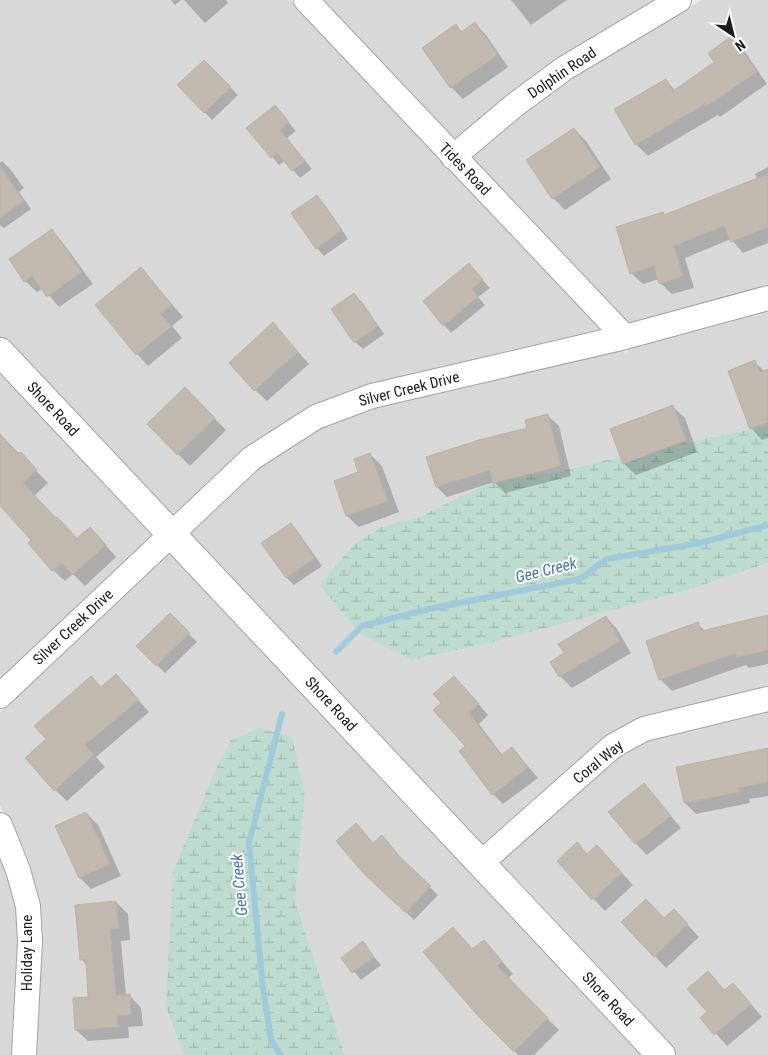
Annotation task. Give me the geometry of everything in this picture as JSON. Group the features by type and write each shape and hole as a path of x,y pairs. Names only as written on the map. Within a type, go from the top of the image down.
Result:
{"street":[{"name":"Tides Road","path":"306,0 625,337"},
{"name":"Dolphin Road","path":"453,157 516,104 565,68 679,0"},
{"name":"Silver Creek Drive","path":"0,696 252,458 316,417 372,396 625,337 768,298"},
{"name":"Shore Road","path":"0,352 661,1055"},
{"name":"Coral Way","path":"481,863 613,746 644,729 768,699"},
{"name":"Holiday Lane","path":"0,825 18,870 28,906 30,941 24,1055"}],"shaded area":[{"path":"0,0 291,0 452,172 604,330 369,385 311,407 244,449 171,518 0,337"},
{"path":"320,0 656,0 558,59 508,95 452,141"},
{"path":"702,0 768,0 768,286 756,291 627,324 469,159 523,114 571,78"},
{"path":"768,311 768,426 640,452 557,472 498,478 419,517 381,527 355,543 413,660 490,643 688,590 768,563 768,687 638,719 481,848 187,536 259,467 321,428 377,407 622,350 626,353 631,347"},
{"path":"0,368 156,533 0,680"},
{"path":"172,550 646,1055 345,1055 295,900 305,796 166,1008 184,1055 35,1055 9,820 0,806 0,712"},
{"path":"768,711 768,1055 676,1055 497,865 619,756 649,740"},
{"path":"0,852 17,907 19,939 14,1055 0,1055"}],"green space":[{"path":"768,426 768,563 688,590 490,643 412,660 359,633 320,585 355,543 381,527 419,517 498,478 557,472 640,452"},
{"path":"260,728 292,737 305,796 295,900 345,1055 184,1055 166,1008 173,872 213,776 231,740"}],"building":[{"path":"475,22 498,55 450,88 422,48 456,24 461,32"},
{"path":"732,36 757,72 707,106 705,104 635,145 614,109 666,79 673,91 714,62 708,53"},
{"path":"204,60 231,87 204,113 177,85"},
{"path":"275,105 289,122 280,130 305,161 292,171 277,153 271,158 246,128"},
{"path":"574,128 600,167 552,199 526,160"},
{"path":"0,166 24,201 0,218"},
{"path":"768,174 768,227 731,242 724,226 674,246 683,276 659,284 654,266 630,274 616,227 663,212 664,215"},
{"path":"317,195 342,230 316,249 291,213"},
{"path":"52,229 82,272 47,297 32,276 24,282 9,259"},
{"path":"469,263 483,280 472,289 478,297 443,326 423,301"},
{"path":"141,267 172,305 161,314 172,326 136,355 95,305"},
{"path":"354,293 378,326 354,343 331,309"},
{"path":"273,322 298,352 254,391 229,363"},
{"path":"755,360 760,372 768,369 768,422 750,429 728,371"},
{"path":"185,387 215,418 177,455 147,424"},
{"path":"673,405 686,440 623,464 610,429"},
{"path":"548,414 561,466 493,483 490,470 436,487 426,457 479,440 527,428 525,420"},
{"path":"0,434 18,454 21,452 37,470 23,483 56,518 77,538 90,527 106,545 72,575 62,563 52,571 28,543 31,540 0,506"},
{"path":"370,453 388,501 346,516 334,481 358,472 354,459"},
{"path":"291,523 315,558 286,578 261,543"},
{"path":"170,613 190,633 156,666 136,646"},
{"path":"768,615 768,650 737,657 736,653 659,680 646,641 698,622 701,631"},
{"path":"606,616 620,641 559,677 550,662 564,653 558,644"},
{"path":"116,674 139,700 85,745 94,755 54,791 25,758 46,739 34,726 91,676 101,687"},
{"path":"454,676 479,704 469,713 501,755 512,747 528,767 492,795 459,751 465,746 433,710 441,703 433,694"},
{"path":"768,748 768,782 738,788 739,792 684,803 676,767"},
{"path":"644,783 671,816 635,844 608,812"},
{"path":"86,812 110,864 79,878 55,826"},
{"path":"356,823 373,843 382,835 400,857 431,886 406,913 364,874 336,841"},
{"path":"577,842 587,854 597,845 622,873 592,900 557,861"},
{"path":"646,899 664,918 674,909 688,924 654,957 621,922"},
{"path":"116,901 119,928 110,929 116,996 130,994 131,1015 117,1016 118,1027 75,1030 73,998 88,997 86,959 80,960 75,905"},
{"path":"453,927 472,949 484,940 502,961 497,966 548,1018 514,1052 478,1016 423,952"},
{"path":"363,941 374,957 352,973 341,958"},
{"path":"708,971 724,990 733,983 751,1004 714,1035 700,1018 707,1012 687,989"}],"waterway":[{"name":"Gee Creek","path":"336,652 362,626 429,609 580,579 607,559 700,543 768,525"},
{"name":"Gee Creek","path":"281,1055 271,1040 263,989 249,843 282,714"}]}
